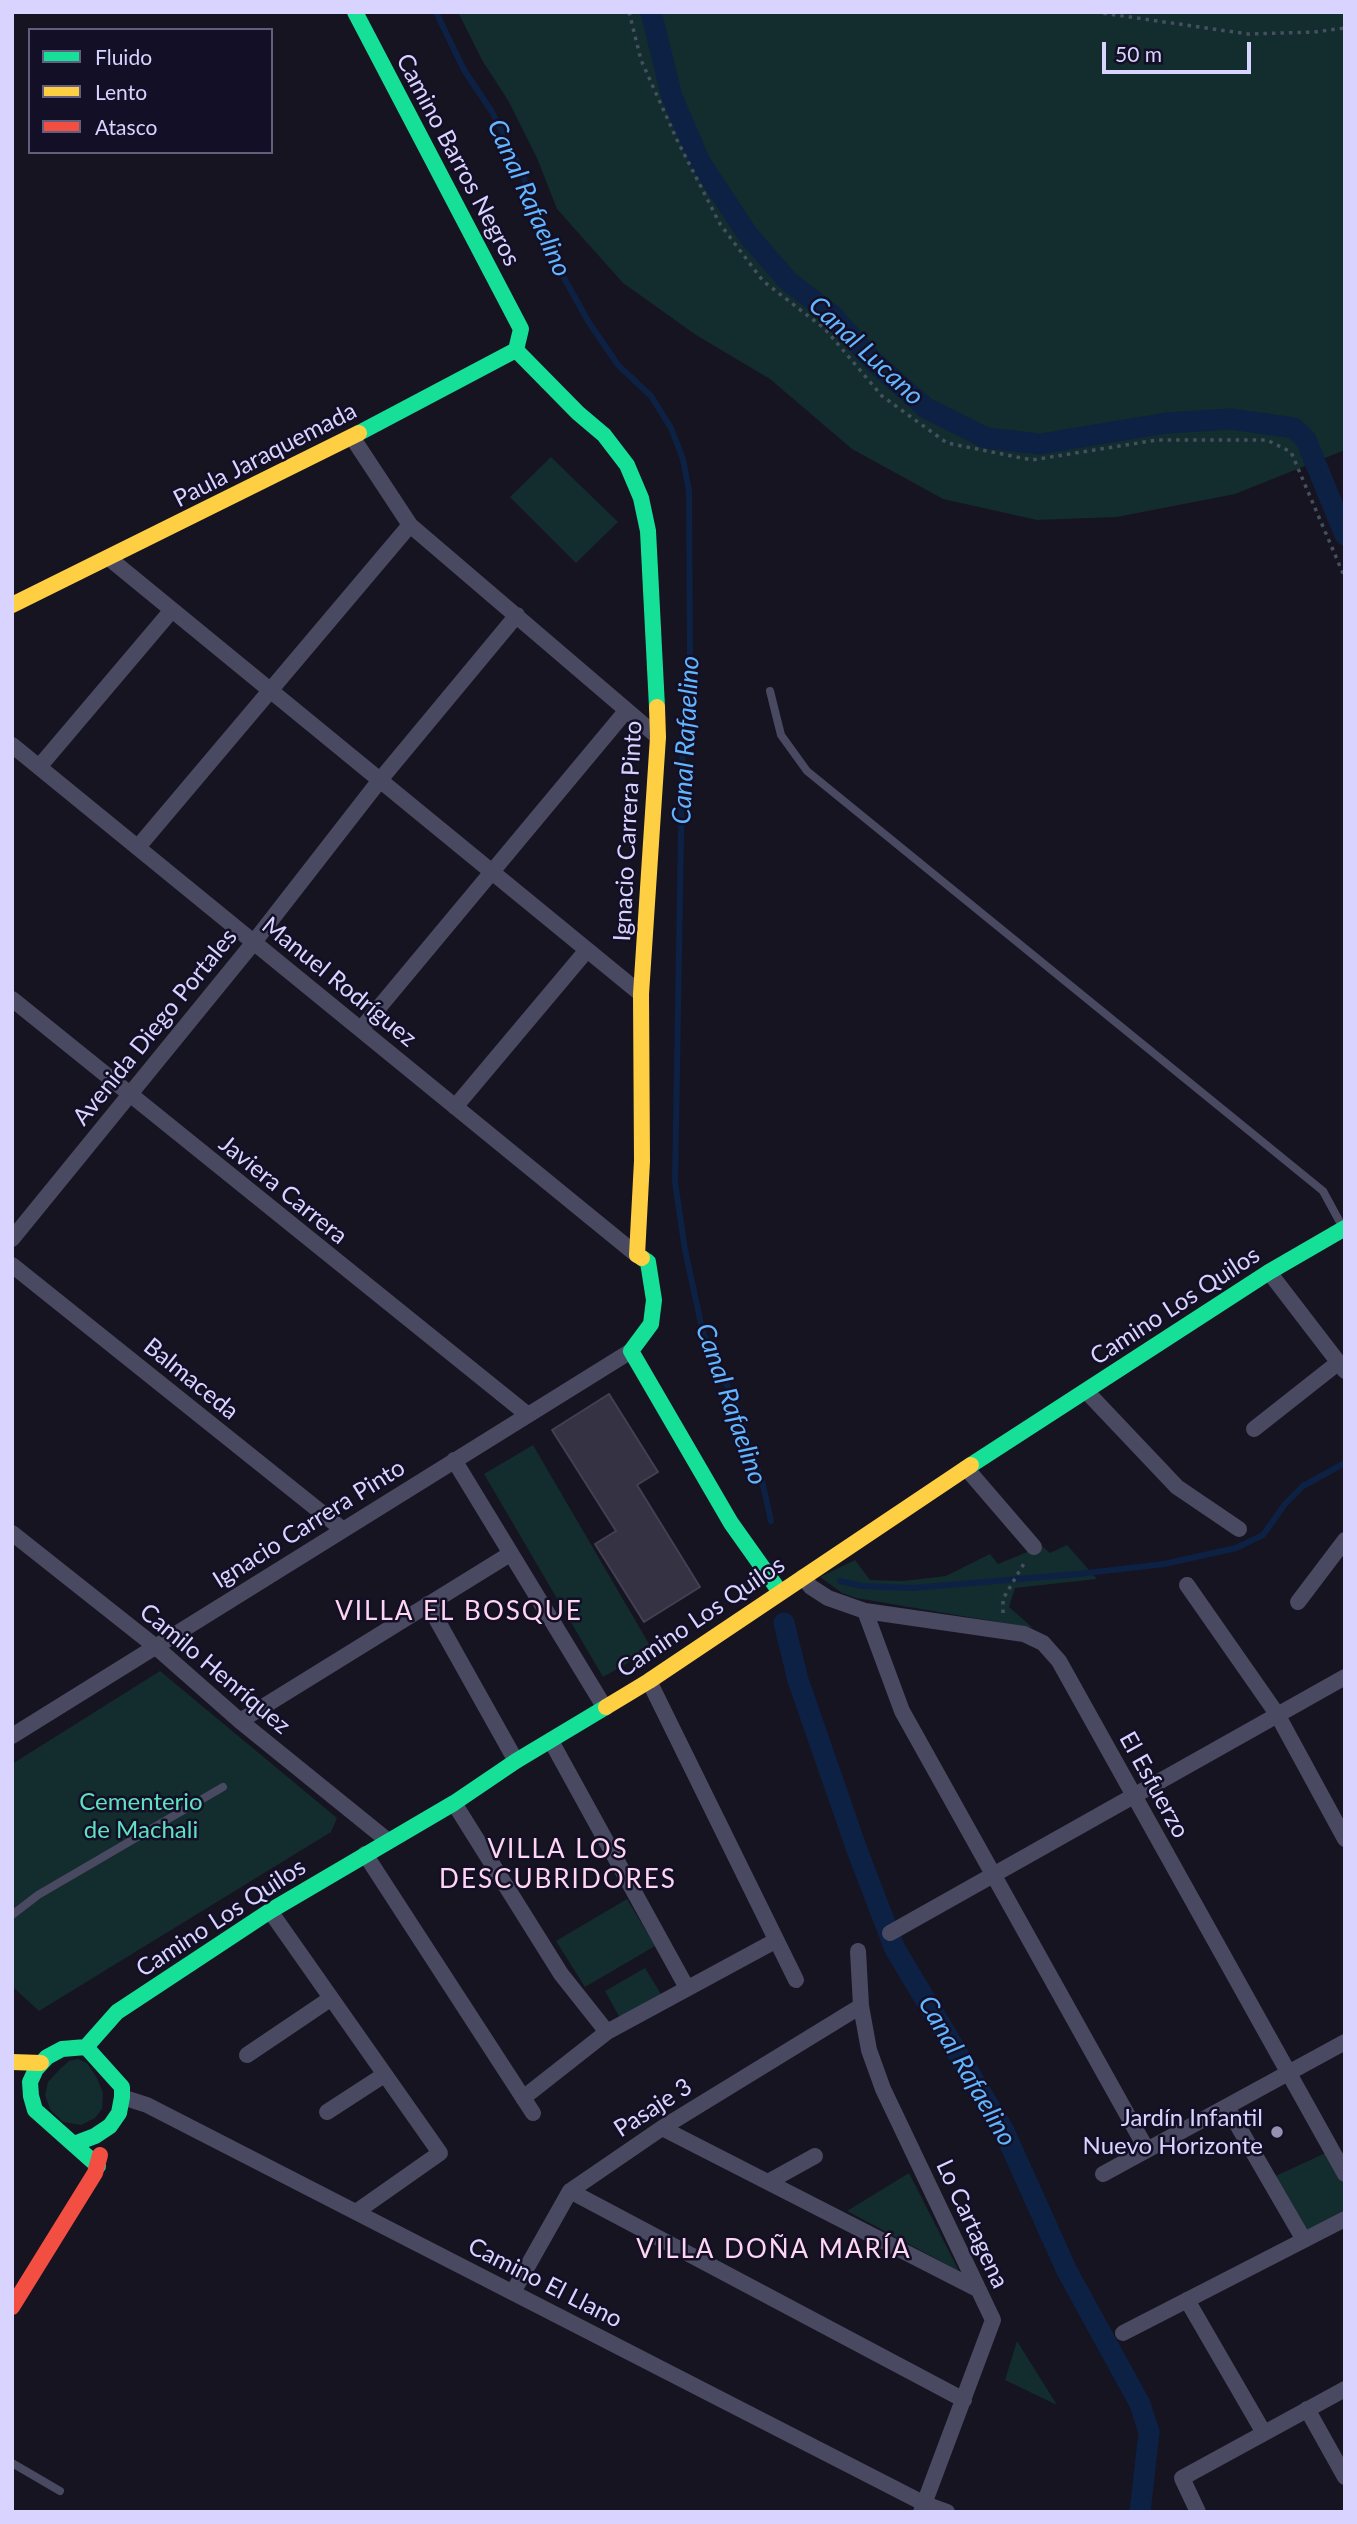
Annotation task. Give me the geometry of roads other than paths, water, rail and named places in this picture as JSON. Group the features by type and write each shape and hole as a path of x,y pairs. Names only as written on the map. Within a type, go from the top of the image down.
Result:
{"street":[{"name":"Camino Barros Negros","path":"355,12 521,330 516,350"},
{"name":"Paula Jaraquemada","path":"12,605 110,559 352,437 516,350"},
{"name":"Ignacio Carrera Pinto","path":"12,1736 631,1351 651,1324 654,1300 648,1262 636,1255 642,1161 641,994 659,737 648,531 641,498 628,466 604,435 578,413 516,350"},
{"path":"352,437 410,525 659,737"},
{"path":"138,847 410,525"},
{"path":"110,559 641,994"},
{"path":"39,767 172,610"},
{"name":"Avenida Diego Portales","path":"12,1239 254,942 380,780 517,615"},
{"path":"360,1029 626,711"},
{"name":"Manuel Rodríguez","path":"12,745 636,1255"},
{"path":"455,1107 587,950"},
{"name":"Javiera Carrera","path":"12,999 528,1415"},
{"name":"Camino Los Quilos","path":"86,2047 117,2012 270,1911 454,1803 516,1761 649,1681 966,1468 1269,1272 1344,1228"},
{"name":"Balmaceda","path":"12,1265 342,1530"},
{"path":"1254,1429 1342,1366 1269,1272"},
{"path":"631,1351 732,1523 780,1592"},
{"path":"1086,1391 1177,1486 1239,1529"},
{"path":"454,1460 605,1708"},
{"path":"966,1468 1034,1547"},
{"name":"Camilo Henríquez","path":"12,1533 156,1647 240,1721 387,1840"},
{"path":"1298,1602 1345,1540"},
{"path":"240,1721 510,1553"},
{"name":"El Esfuerzo","path":"803,1577 811,1587 828,1598 865,1611 1024,1634 1043,1643 1059,1661 1345,2174"},
{"path":"1187,1584 1277,1714 1345,1839"},
{"path":"428,1604 516,1761"},
{"path":"865,1611 902,1711 1147,2150"},
{"path":"890,1933 1345,1676"},
{"path":"649,1681 796,1980"},
{"path":"551,1741 687,1988"},
{"path":"454,1803 561,1974 607,2032"},
{"path":"365,1854 533,2113"},
{"path":"270,1911 440,2153 356,2212"},
{"path":"523,2098 607,2032 775,1941"},
{"name":"Lo Cartagena","path":"858,1951 861,2006 869,2050 883,2089 993,2320 923,2508"},
{"path":"247,2055 330,1999"},
{"name":"Pasaje 3","path":"513,2292 570,2191 662,2128 861,2006"},
{"path":"1103,2174 1345,2042"},
{"path":"74,2144 110,2126 119,2113 122,2097 122,2087 86,2047 62,2049 47,2057 30,2082 31,2096 35,2110 98,2166"},
{"path":"12,2062 41,2063"},
{"path":"327,2112 384,2075"},
{"path":"12,2080 31,2096"},
{"name":"Camino El Llano","path":"122,2097 147,2105 513,2292 923,2508 947,2512"},
{"path":"1227,2107 1304,2240"},
{"path":"662,2128 979,2290"},
{"path":"12,2307 98,2166 100,2133"},
{"path":"768,2182 815,2156"},
{"path":"570,2191 964,2400"},
{"path":"1123,2333 1345,2219"},
{"path":"1187,2300 1264,2433"},
{"path":"1198,2512 1182,2478 1345,2389"},
{"path":"1307,2409 1345,2477"}],"lane":[{"path":"770,691 781,735 807,771 1323,1191 1344,1228"},
{"path":"12,1915 38,1895 223,1787"},
{"path":"12,2463 60,2491"}],"waterway":[{"name":"Canal Rafaelino","path":"436,12 464,70 492,112 519,165 558,267 588,321 618,365 651,396 671,428 683,459 689,491 690,655 683,720 675,1182 685,1250 703,1333 737,1407 763,1485 771,1521"},
{"name":"Canal Lucano","path":"651,12 672,97 700,162 748,235 788,281 831,314 874,362 926,408 986,438 1040,444 1166,423 1231,419 1294,428 1306,440 1345,535"},
{"path":"840,1581 862,1586 913,1588 1164,1564 1236,1548 1263,1535 1285,1504 1303,1486 1345,1463"},
{"name":"Canal Rafaelino","path":"784,1623 798,1680 857,1850 895,1949 1004,2131 1067,2271 1140,2404 1149,2432 1140,2512"}],"place":[{"name":"Jardín Infantil Nuevo Horizonte","path":"1277,2132"}],"district":[{"name":"VILLA EL BOSQUE","path":"459,1612"},
{"name":"VILLA LOS DESCUBRIDORES","path":"558,1865"},
{"name":"VILLA DOÑA MARÍA","path":"774,2250"}],"park label":[{"name":"Cementerio de Machali","path":"141,1816"}]}
